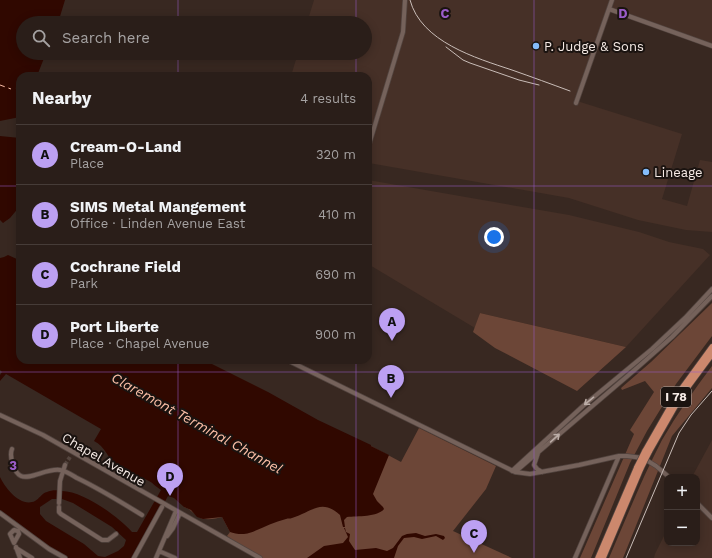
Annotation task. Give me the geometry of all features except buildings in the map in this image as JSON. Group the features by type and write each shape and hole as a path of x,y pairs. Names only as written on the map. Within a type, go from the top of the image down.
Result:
{"highway":[{"name":"I 78","path":"598,558 639,467 677,395 712,347"},
{"name":"I 78","path":"647,452 681,396 712,354"},
{"name":"I 78","path":"603,558 639,467"}],"street":[{"path":"372,135 403,32 405,0"},
{"path":"576,103 612,0"},
{"path":"609,9 712,46"},
{"path":"514,472 583,406 652,349 685,318 712,289"},
{"path":"514,472 655,352 712,296"},
{"path":"295,364 514,472 527,474 542,472 619,456 643,458 665,474"},
{"name":"Chapel Avenue","path":"0,415 39,433 72,454 155,499 163,506 178,512 260,558"},
{"path":"12,449 10,454 11,458 16,471 22,476 28,478 49,470 63,471 89,484 142,515"},
{"path":"539,452 534,465 536,469 542,472"},
{"path":"575,558 619,456"},
{"path":"65,465 60,481 59,512 102,540 108,540 116,534"},
{"path":"134,558 163,506"},
{"path":"700,506 712,518"},
{"path":"156,558 178,512"},
{"path":"0,513 65,558"},
{"path":"14,543 20,558 24,553"},
{"path":"16,548 32,558"},
{"path":"159,551 175,558"}],"shaded area":[{"path":"314,0 712,0 712,46 608,11 577,101 682,134 662,199 687,206 700,160 712,162 712,232 686,230 638,220 569,198 372,164 372,72 292,72 296,60 372,60 372,16 309,16"},
{"path":"372,181 569,215 639,232 669,242 703,249 710,255 626,347 480,313 475,328 372,266"},
{"path":"712,303 712,336 676,384 647,431 630,463 591,558 580,558 634,434 630,430 654,392 645,381 622,390 621,388 651,362"},
{"path":"480,313 626,347 577,391 495,348 473,332"},
{"path":"712,366 712,388 672,436 623,558 609,558 662,440 686,402"},
{"path":"419,428 496,466 486,489 453,531 512,558 258,558 227,536 230,532 222,517 202,519 184,507 371,446 401,462"},
{"path":"712,440 712,558 654,558 664,536 664,546 700,546 700,474 694,474"}],"water":[{"path":"0,0 65,0 60,16 16,16 16,60 43,60 39,72 16,72 16,118 0,121"},
{"path":"0,136 16,138 16,211 3,223 0,220"},
{"name":"Claremont Terminal Channel","path":"8,255 16,259 16,364 212,364 268,392 318,420 389,455 373,494 384,509 381,512 372,515 347,517 344,520 345,527 343,527 340,515 333,510 327,507 316,508 249,533 240,534 230,532 222,517 203,519 197,517 191,510 184,507 174,498 168,496 135,556 131,558 68,558 47,545 0,511 0,477 14,496 24,502 35,501 49,491 59,490 80,495 110,512 132,532 137,532 161,490 149,481 125,471 114,463 101,446 94,441 101,429 6,374 0,381 0,375 2,372 0,370 0,258","holes":["52,499 62,499 73,503 112,527 126,540 124,546 118,551 105,557 98,556 84,544 46,521 40,514 40,507"]},
{"path":"344,528 346,532 350,534 349,541 355,550 376,548 387,551 393,548 402,536 407,534 416,533 425,536 436,534 444,536 445,538 443,540 436,536 422,539 414,537 404,538 398,546 394,558 307,558 324,546 343,543 348,537"}],"ferry route":[{"path":"0,85 11,89"}],"tunnel":[{"path":"65,465 70,457"}],"railway":[{"path":"410,0 416,15 426,27 452,46 482,60 570,91"},
{"path":"446,47 463,60 470,63 519,80 539,85"},
{"path":"626,558 679,433 691,415 712,391"}],"place":[{"name":"P. Judge & Sons","path":"536,46"},
{"name":"Lineage","path":"646,172"},
{"name":"Cream-O-Land","path":"392,341"},
{"name":"SIMS Metal Mangement","path":"391,398"},
{"name":"Port Liberte","path":"170,496"},
{"name":"Cochrane Field","path":"474,553"}]}
